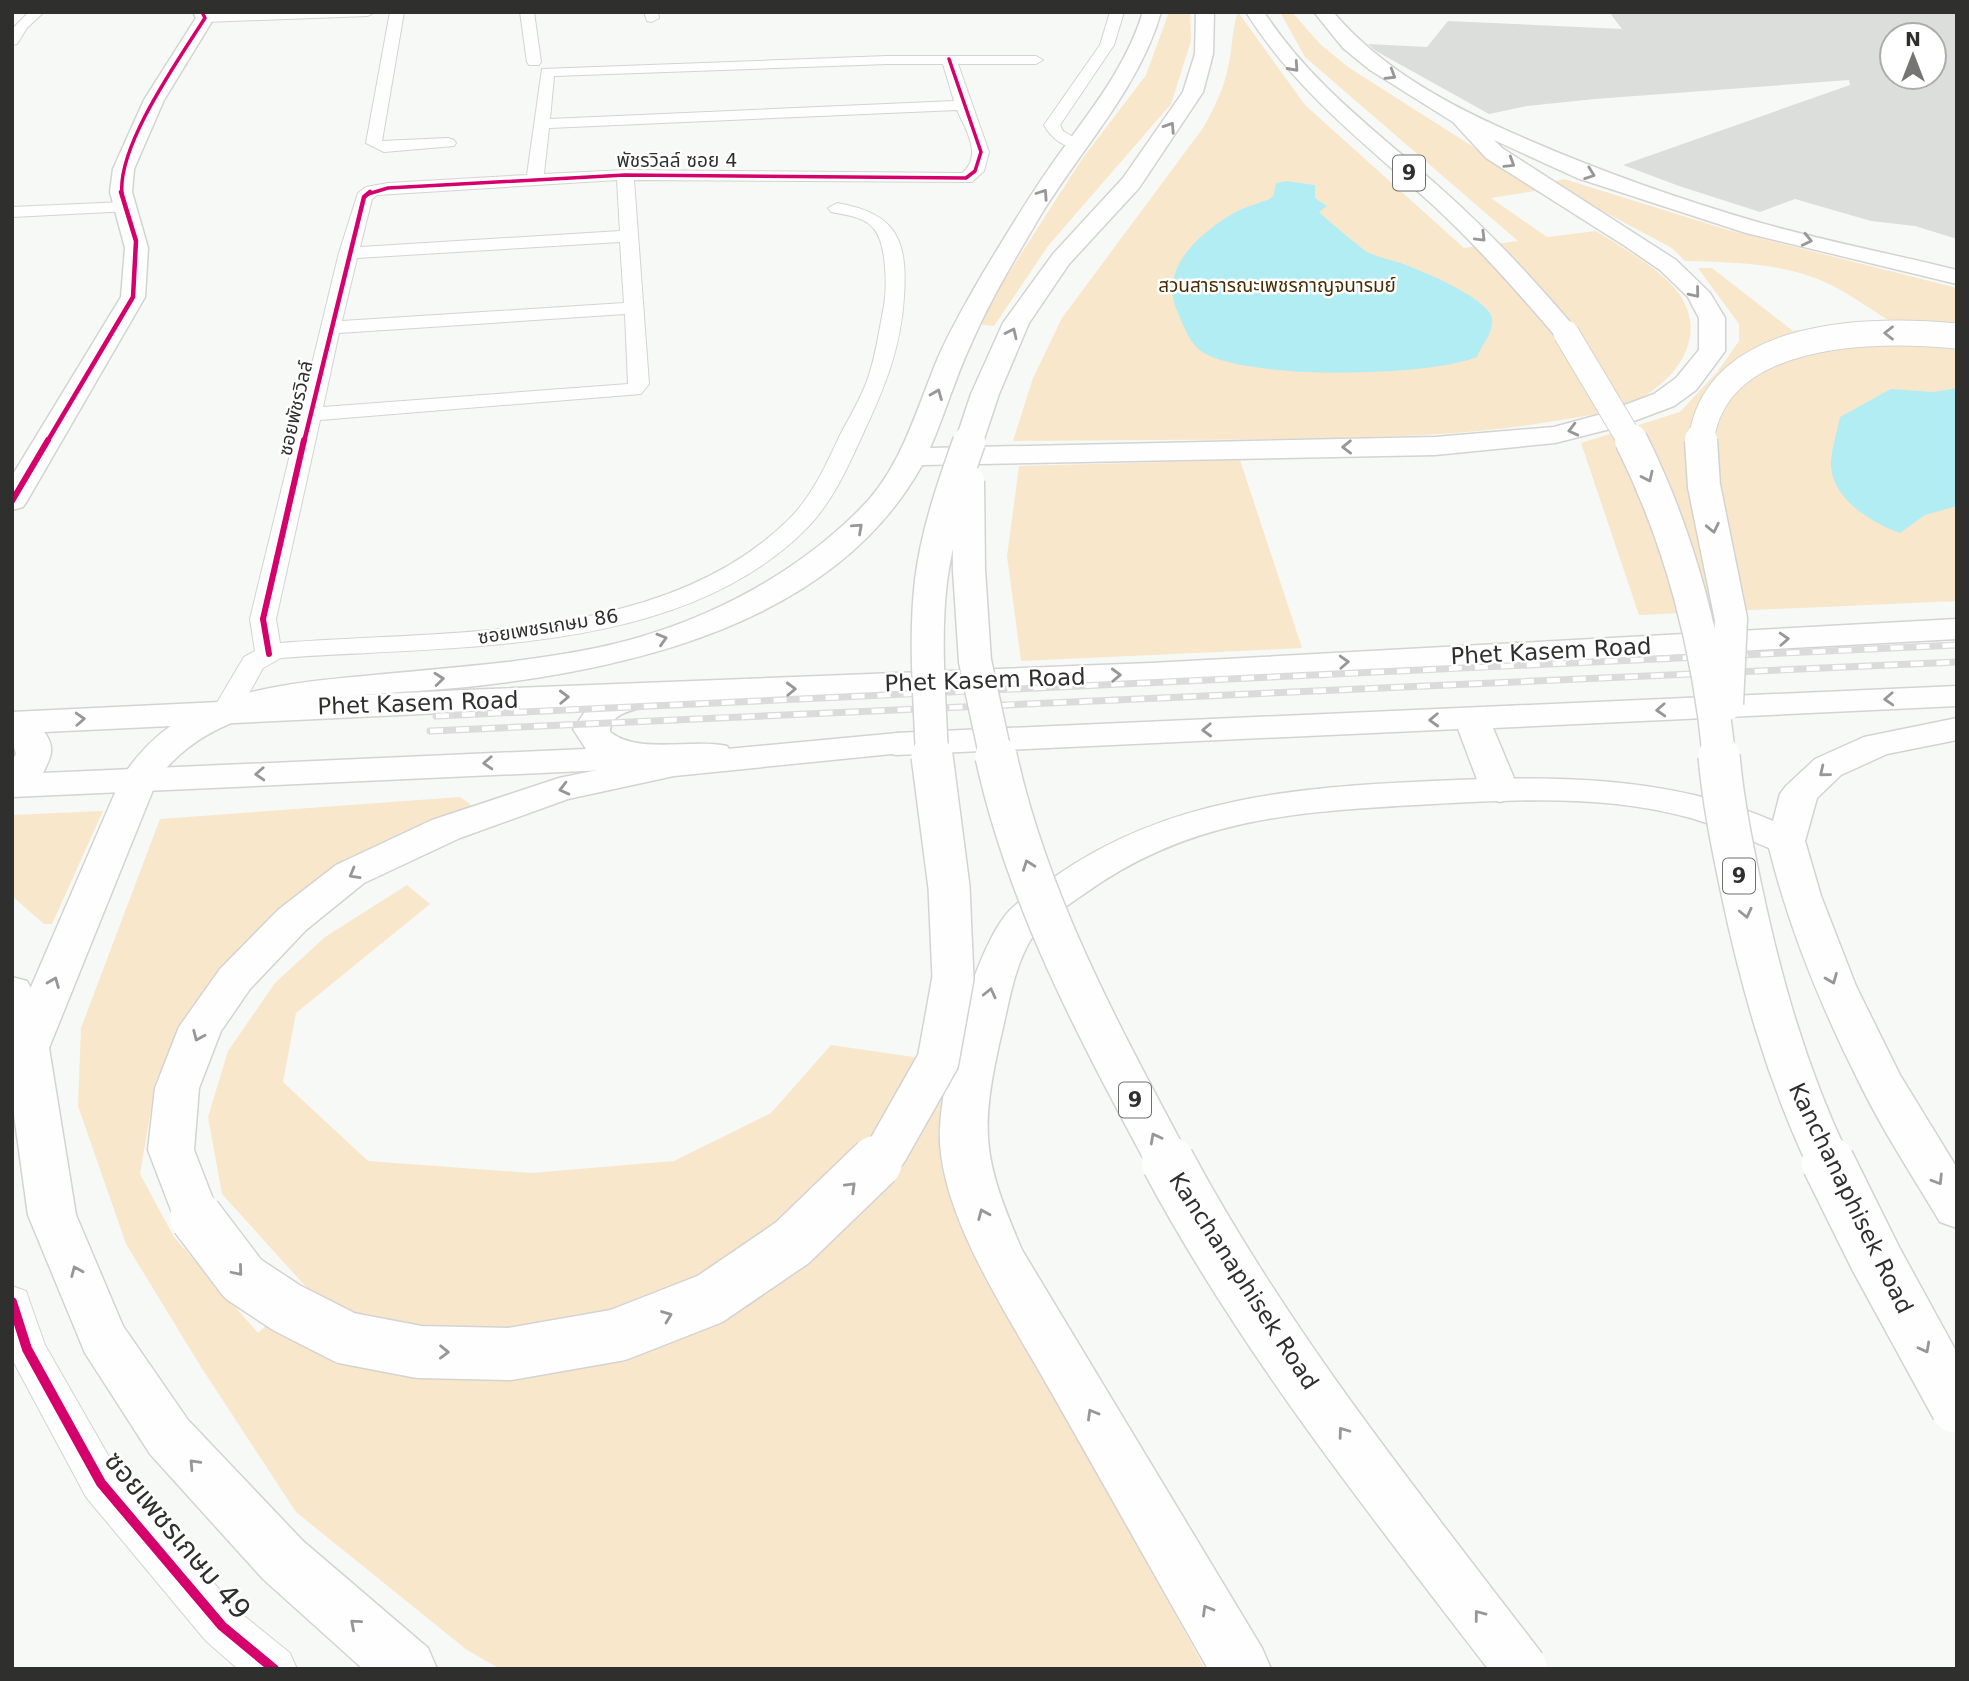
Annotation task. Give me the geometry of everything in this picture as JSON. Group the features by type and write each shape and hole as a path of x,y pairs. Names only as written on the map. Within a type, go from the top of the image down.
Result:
{"main road":[{"path":"27,1048 139,779 164,748 196,725 226,711 286,696 471,676 582,660 629,650 703,626 744,609 788,585 872,517 896,487 911,457 971,317 1034,207 1112,94 1149,28 1152,12"},
{"name":"Kanchanaphisek Road","path":"1205,12 1204,54 1193,92 1131,183 1061,259 1016,323 985,394 969,442 968,558 975,661 1009,815 1049,926 1103,1040 1200,1221 1287,1354 1417,1533 1521,1669"},
{"name":"Kanchanaphisek Road","path":"1255,12 1291,64 1326,100 1473,229 1506,263 1566,333 1597,380 1631,442 1660,503 1682,571 1713,703 1724,797 1745,911 1768,1001 1792,1076 1852,1210 1957,1408"},
{"path":"1323,12 1350,44 1377,66 1460,118 1585,173 1754,228 1957,277"},
{"path":"12,501 133,297 137,271 134,234 124,207 121,187 130,155 148,114 201,27"},
{"path":"911,457 1435,446 1555,435 1608,421 1664,400 1686,384 1712,351 1712,318 1698,293 1668,265 1494,153 1460,118"},
{"path":"1724,797 1731,611 1700,443 1706,418 1718,395 1735,376 1759,359 1796,345 1880,332 1957,336"},
{"path":"898,744 674,765 559,790 446,829 350,874 292,920 235,979 201,1027 177,1088 171,1150 196,1217 243,1279 287,1308 346,1338 419,1352 510,1354 618,1335 710,1299 792,1243 887,1151 938,1061 953,978 949,887 933,771 928,660 931,581 947,503 969,442"},
{"name":"Phet Kasem Road","path":"12,725 226,711 1151,673 1957,629"},
{"path":"668,757 606,747 596,740 592,729 596,716 604,708 617,702 670,694"},
{"path":"16,786 1957,696"},
{"path":"1472,719 1500,790"},
{"path":"12,725 33,741 34,754 16,786"},
{"path":"1957,729 1877,746 1828,766 1799,794 1786,841 1801,896 1835,986 1880,1080 1957,1209"},
{"path":"1241,1669 1001,1258 971,1186 962,1126 993,978 1020,924 1081,874 1148,837 1228,812 1331,798 1500,790 1621,792 1680,802 1752,824 1786,841"},
{"path":"12,992 27,1048 52,1215 103,1338 169,1437 283,1560 407,1669"}],"street":[{"path":"12,41 21,26 37,12"},
{"path":"201,27 368,12"},
{"path":"397,12 374,143 384,147 448,143"},
{"path":"527,12 534,62"},
{"path":"1077,144 1057,134 1052,125 1107,45 1117,12"},
{"path":"540,124 962,104 949,59"},
{"path":"535,178 545,75 555,70 949,59 1036,60"},
{"path":"1077,92 1112,94"},
{"name":"พัชรวิลล์ ซอย 4","path":"388,187 625,175 966,178 977,168 981,148 962,104"},
{"path":"309,414 634,390 639,384 625,175"},
{"name":"ซอยพัชรวิลล์","path":"269,654 262,619 348,253 364,197 372,191 388,187"},
{"path":"12,212 124,207"},
{"name":"ซอยเพชรเกษม 86","path":"269,654 298,648 511,635 591,623 660,606 714,582 760,556 796,526 819,494 839,460 881,371 895,297 890,246 883,226 861,212 837,208"},
{"path":"348,253 629,236"},
{"path":"330,328 633,308"},
{"path":"226,711 253,663 269,654"},
{"name":"ซอยเพชรเกษม 49","path":"12,1302 27,1349 101,1483 222,1626 274,1669"}],"green space":[{"path":"1169,12 1190,12 1191,41 1171,104 1048,246 994,326 976,324 1082,159 1146,75"},
{"name":"สวนสาธารณะเพชรกาญจนารมย์","path":"1238,12 1305,105 1464,248 1518,241 1305,57 1280,12 1292,12 1320,44 1348,67 1541,190 1491,198 1547,237 1596,231 1660,274 1677,291 1686,307 1690,322 1690,338 1678,366 1654,389 1620,408 1522,426 1469,432 1336,438 1013,441 1033,378 1062,318 1203,128 1211,113 1226,75"},
{"path":"1564,179 1728,230 1957,288 1957,601 1639,615 1581,443 1680,412 1718,371 1739,341 1739,324 1698,268 1712,268 1793,331 1890,321 1837,288 1795,272 1740,263 1685,261 1672,248 1550,183"},
{"path":"1240,460 1302,648 1021,661 1007,556 1019,466"},
{"path":"460,797 470,804 471,814 354,866 195,1015 156,1080 140,1174 174,1237 258,1333 307,1288 222,1194 208,1117 228,1051 275,983 325,937 407,885 430,904 296,1013 283,1082 368,1161 531,1173 674,1161 771,1113 831,1045 955,1063 970,1235 1205,1669 500,1669 467,1650 296,1512 201,1367 126,1244 78,1106 81,1028 160,819"},
{"path":"103,811 52,924 44,924 12,896 12,815"}],"water":[{"path":"1286,181 1315,185 1315,198 1327,206 1319,212 1369,253 1431,275 1480,303 1488,311 1492,323 1477,357 1420,369 1339,373 1259,368 1227,362 1199,350 1185,330 1173,297 1177,268 1195,242 1208,231 1239,211 1273,197 1276,183"},
{"path":"1957,388 1957,506 1925,515 1900,533 1877,523 1854,507 1844,497 1832,474 1831,461 1840,417 1891,389 1934,392"}],"building":[{"path":"1609,12 1957,12 1957,239 1915,226 1871,221 1795,199 1760,212 1623,165 1850,85 1849,80 1595,99 1527,106 1489,114 1368,44 1427,47 1448,21 1622,29"}],"railway":[{"path":"436,716 1957,645"},
{"path":"430,731 1957,662"}],"cycle path":[{"path":"12,501 133,297 136,248 121,192 123,169 154,100 205,18 202,12"},
{"path":"269,654 263,619 330,328 364,197 372,191 388,188 625,175 966,178 975,171 981,152 949,59"},
{"path":"12,1302 27,1349 101,1483 222,1626 274,1669"}]}
